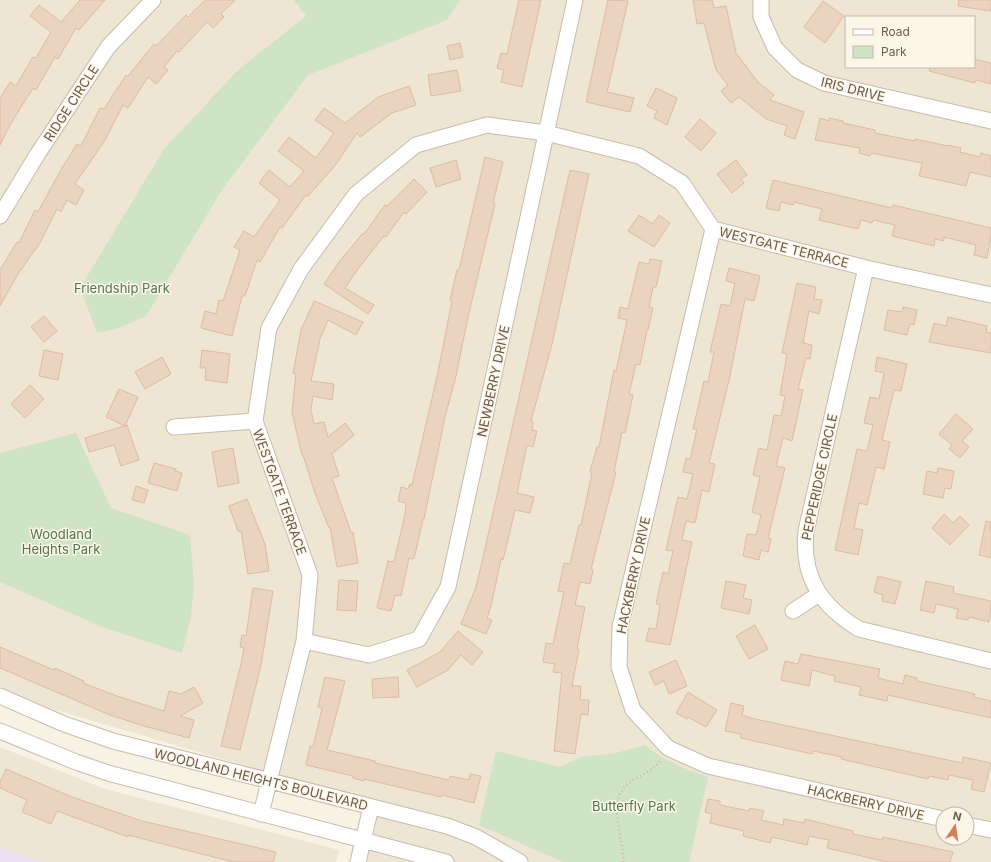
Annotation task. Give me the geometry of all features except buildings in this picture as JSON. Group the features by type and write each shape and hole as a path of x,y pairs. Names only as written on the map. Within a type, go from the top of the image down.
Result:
{"street":[{"name":"RIDGE CIRCLE","path":"0,216 37,154 108,47 153,0"},
{"name":"NEWBERRY DRIVE","path":"304,641 369,655 419,639 448,587 575,0"},
{"name":"IRIS DRIVE","path":"760,0 761,17 775,48 797,70 824,83 991,121"},
{"name":"WESTGATE TERRACE","path":"261,814 304,641 310,575 255,421 269,328 301,269 356,194 416,145 487,125 546,133 639,156 682,183 713,229 866,268 991,295"},
{"name":"HACKBERRY DRIVE","path":"713,229 620,627 619,668 633,710 668,748 708,766 935,817"},
{"name":"PEPPERIDGE CIRCLE","path":"866,268 806,531 806,564 812,582 819,594 835,613 859,629 991,661"},
{"path":"174,427 255,421"},
{"path":"793,611 819,594"},
{"name":"WOODLAND HEIGHTS BOULEVARD","path":"0,696 64,724 113,741 460,830 520,862"},
{"path":"0,731 76,762 108,773 446,862"},
{"path":"358,862 371,807"},
{"path":"975,827 991,830"}],"path":[{"path":"623,862 624,855 619,837 617,814 619,797 628,783 644,775 660,762 668,748"}],"shaded area":[{"path":"0,0 991,0 991,862 367,862 381,800 318,787 49,708 0,687"},
{"path":"0,747 105,789 339,850 336,862 42,862 0,847"},
{"path":"0,847 42,862 0,862"}],"green space":[{"name":"Friendship Park","path":"294,0 460,0 447,20 308,75 222,190 146,316 119,328 97,333 80,288 164,149 238,70 306,16"},
{"name":"Woodland Heights Park","path":"76,433 111,508 190,535 194,584 191,617 182,653 105,628 0,582 0,453"},
{"name":"Butterfly Park","path":"645,745 652,751 675,764 708,777 689,862 563,862 479,825 496,751 560,767 581,757 616,753"}]}
